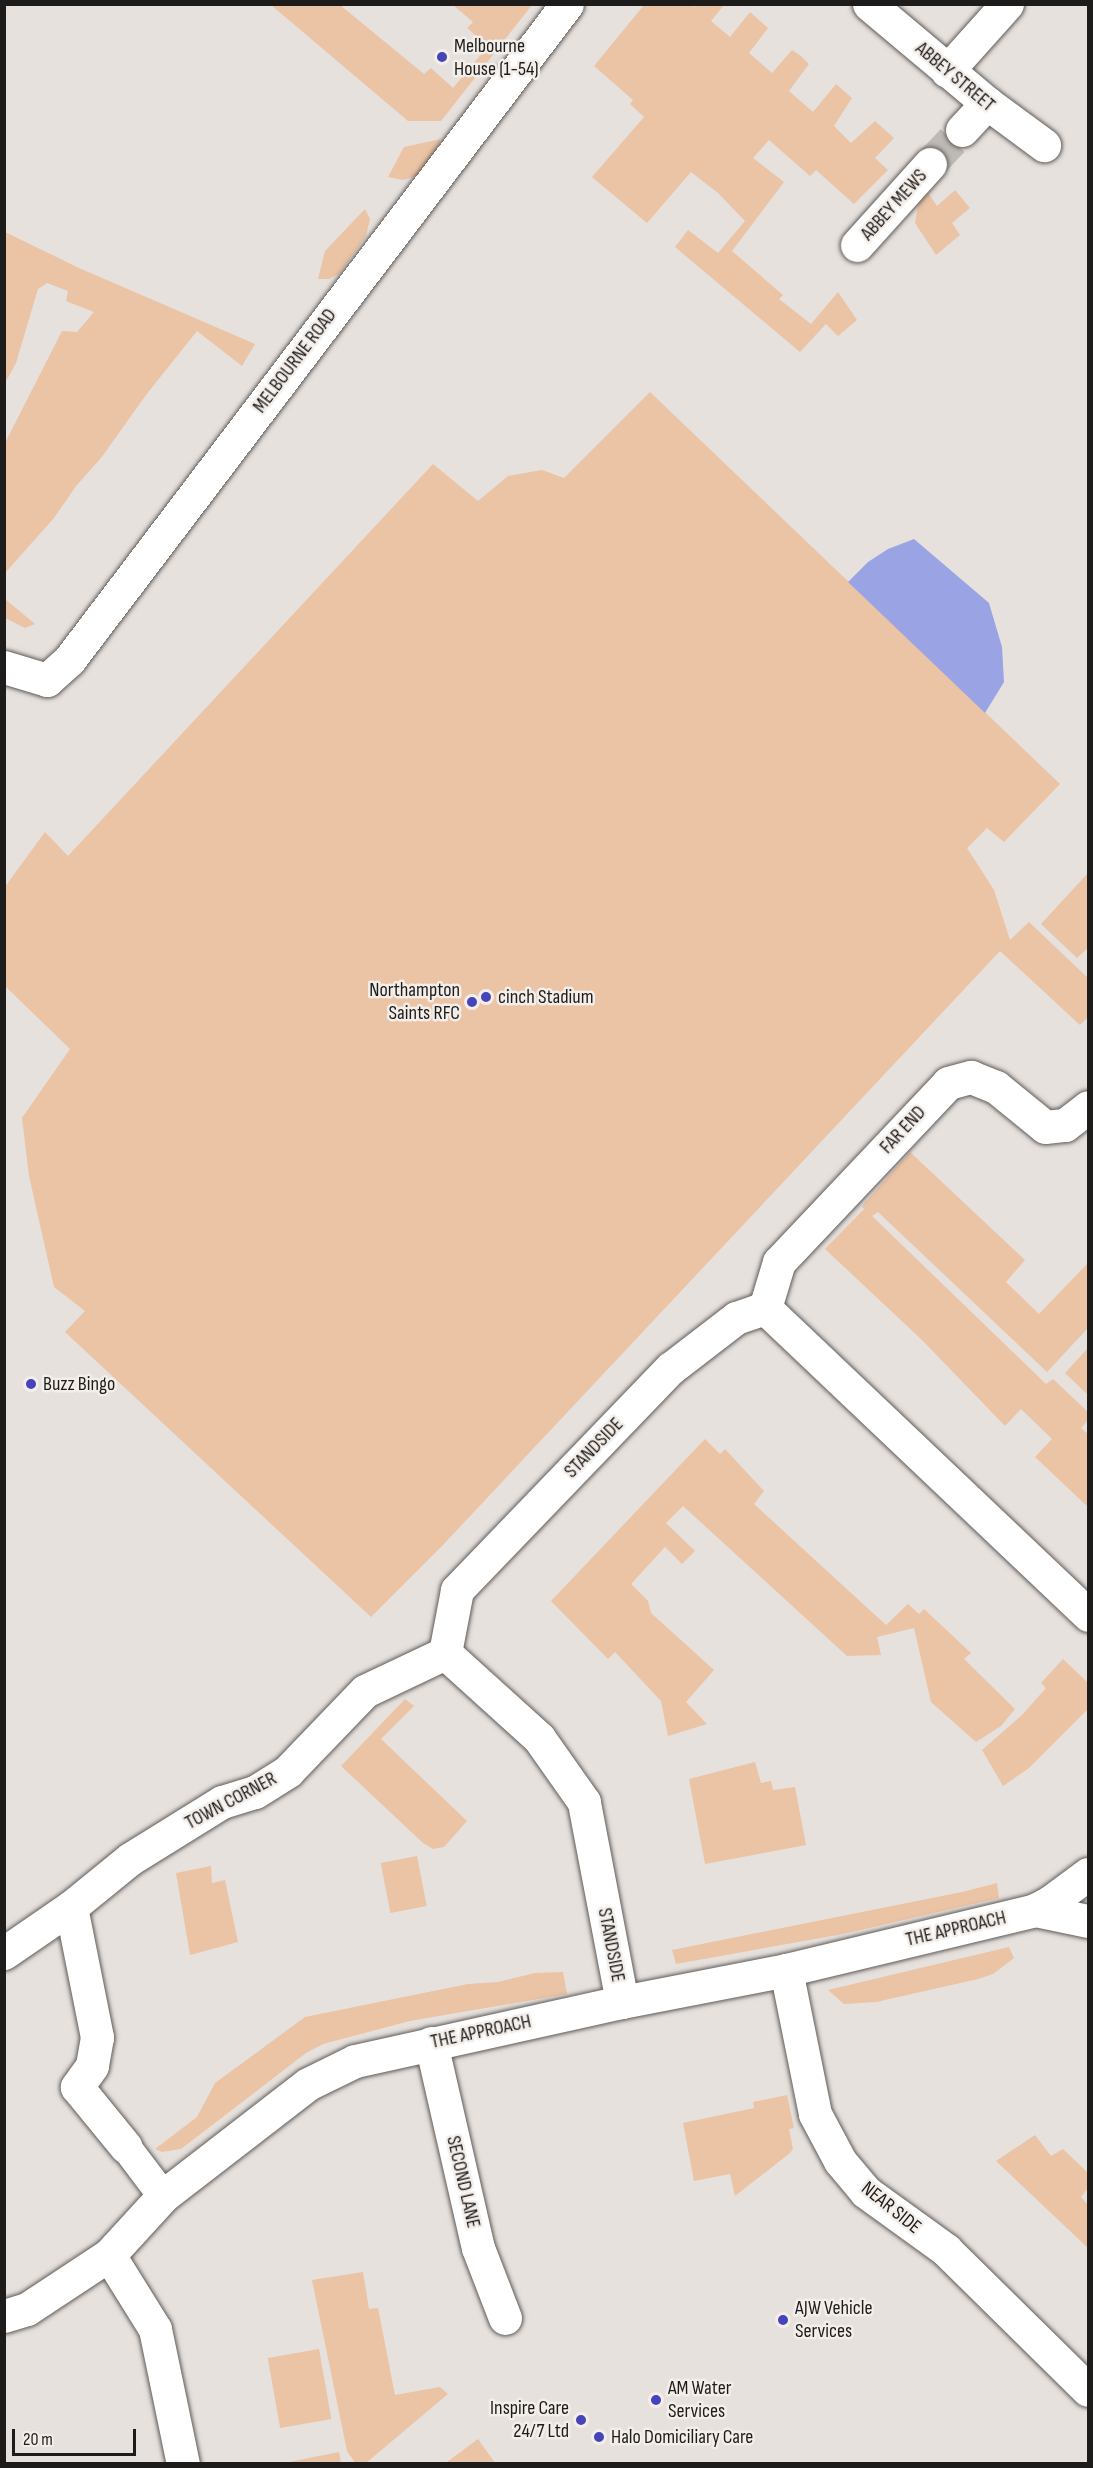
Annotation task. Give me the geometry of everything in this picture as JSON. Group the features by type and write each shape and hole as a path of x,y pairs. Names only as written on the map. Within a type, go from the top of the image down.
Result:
{"street":[{"name":"MELBOURNE ROAD","path":"4,667 47,680 70,658 567,4"},
{"name":"ABBEY STREET","path":"869,4 947,71 1044,146"},
{"path":"947,71 1007,4"},
{"path":"962,130 987,103"},
{"name":"ABBEY MEWS","path":"857,245 930,164"},
{"name":"FAR END","path":"765,1308 779,1262 948,1083 971,1077 996,1087 1045,1127 1065,1125 1089,1107"},
{"path":"765,1308 1089,1615"},
{"name":"STANDSIDE","path":"622,2002 584,1802 539,1738 445,1653 458,1590 671,1368 736,1318 765,1308"},
{"name":"TOWN CORNER","path":"4,1953 71,1907 130,1859 222,1802 255,1792 288,1771 365,1691 445,1653"},
{"name":"THE APPROACH","path":"4,2316 27,2309 109,2255 163,2196 308,2084 355,2061 622,2002 786,1970 1043,1906 1089,1874"},
{"name":"THE APPROACH","path":"1043,1906 1089,1921"},
{"path":"71,1907 98,2037 92,2066 77,2087 163,2196"},
{"name":"NEAR SIDE","path":"786,1970 815,2114 840,2161 866,2192 946,2250 1089,2390"},
{"name":"SECOND LANE","path":"431,2043 478,2248 505,2318"},
{"path":"109,2255 155,2329 183,2463"}],"shaded area":[{"path":"691,4 694,7 696,5 724,5 711,21 730,37 750,12 768,28 749,53 772,73 792,50 801,56 809,64 789,91 813,112 836,84 852,98 834,126 851,143 875,121 894,138 875,158 888,170 854,204 816,170 810,176 769,140 753,158 784,182 732,251 783,295 779,299 811,324 838,292 857,320 838,336 826,324 800,352 675,247 688,230 718,253 745,221 718,193 691,172 647,223 592,177 644,117 630,104 633,100 594,66 644,5"},
{"path":"271,5 340,5 424,74 431,68 453,88 488,46 467,28 473,22 453,5 532,5 441,121 408,121"},
{"path":"441,139 431,162 416,176 403,180 388,177 404,147"},
{"path":"926,190 937,206 955,190 970,208 952,223 960,235 936,255 915,223 919,200"},
{"path":"365,209 370,219 366,236 339,274 329,279 318,279 325,251"},
{"path":"5,232 79,268 255,344 242,366 197,331 146,395 101,458 76,486 54,518 5,573 5,443 62,331 77,332 94,312 66,301 68,291 47,283 38,289 16,363 5,383"},
{"name":"cinch Stadium","path":"650,392 1060,784 1004,842 987,828 967,848 994,890 1010,940 1029,922 1088,978 1088,1017 1080,1025 1000,951 442,1546 371,1617 65,1332 85,1311 54,1287 29,1176 22,1118 70,1049 5,986 4,888 45,832 68,856 433,464 478,501 508,476 542,470 564,478"},
{"path":"5,599 35,624 25,628 5,618"},
{"path":"1088,873 1088,948 1077,958 1041,924"},
{"path":"910,1152 1025,1260 1006,1282 1039,1314 1088,1263 1088,1328 1047,1372 878,1212 872,1216 1046,1384 1053,1379 1088,1412 1088,1420 1081,1428 1088,1434 1088,1507 1035,1457 1052,1439 1021,1409 1005,1426 922,1340 825,1249 864,1209 862,1206"},
{"path":"1088,1348 1088,1395 1065,1373"},
{"path":"705,1439 720,1454 725,1449 764,1491 754,1504 886,1625 908,1604 919,1614 924,1609 971,1653 964,1659 1015,1709 1001,1726 976,1742 931,1702 914,1628 877,1637 881,1655 847,1656 683,1506 666,1523 695,1551 682,1564 665,1547 631,1584 648,1601 651,1613 714,1670 686,1702 707,1724 668,1736 661,1701 615,1652 608,1659 551,1601"},
{"path":"1063,1659 1088,1683 1088,1709 1029,1768 1003,1786 982,1750 1022,1715 1046,1688 1041,1683"},
{"path":"405,1699 414,1706 381,1739 467,1821 444,1847 433,1849 423,1843 341,1766"},
{"path":"755,1762 761,1783 771,1781 773,1790 795,1787 806,1845 705,1864 689,1779"},
{"path":"417,1856 427,1906 390,1913 381,1863"},
{"path":"211,1866 212,1883 225,1880 238,1942 190,1955 176,1873"},
{"path":"997,1883 999,1898 843,1934 676,1964 672,1950 962,1892"},
{"path":"1009,1947 1014,1958 993,1974 978,1979 876,2002 844,2004 828,1990"},
{"path":"563,1972 567,1994 410,2021 323,2044 306,2053 181,2149 162,2152 155,2149 197,2117 215,2083 305,2017 468,1984 498,1982 535,1973"},
{"path":"787,2095 794,2128 789,2129 793,2149 790,2153 735,2196 730,2174 694,2181 683,2123 754,2108 753,2102"},
{"path":"1035,2135 1051,2156 1063,2149 1088,2173 1088,2188 1081,2197 1088,2205 1088,2248 996,2161"},
{"path":"363,2272 369,2309 378,2308 395,2395 440,2387 448,2394 366,2463 356,2464 347,2451 312,2280"},
{"path":"319,2349 331,2419 280,2428 268,2358"},
{"path":"478,2439 495,2463 445,2463 447,2462"},
{"path":"339,2452 341,2463 289,2462"}],"water":[{"path":"914,539 989,603 1002,647 1004,682 985,713 848,582 868,562 888,549"}],"tunnel":[{"path":"930,164 962,130"}],"place":[{"name":"Melbourne House (1-54)","path":"442,57"},
{"name":"cinch Stadium","path":"486,997"},
{"name":"Northampton Saints RFC","path":"472,1002"},
{"name":"Buzz Bingo","path":"31,1384"},
{"name":"AJW Vehicle Services","path":"783,2320"},
{"name":"AM Water Services","path":"656,2400"},
{"name":"Inspire Care 24/7 Ltd","path":"581,2420"},
{"name":"Halo Domiciliary Care","path":"599,2437"}]}
